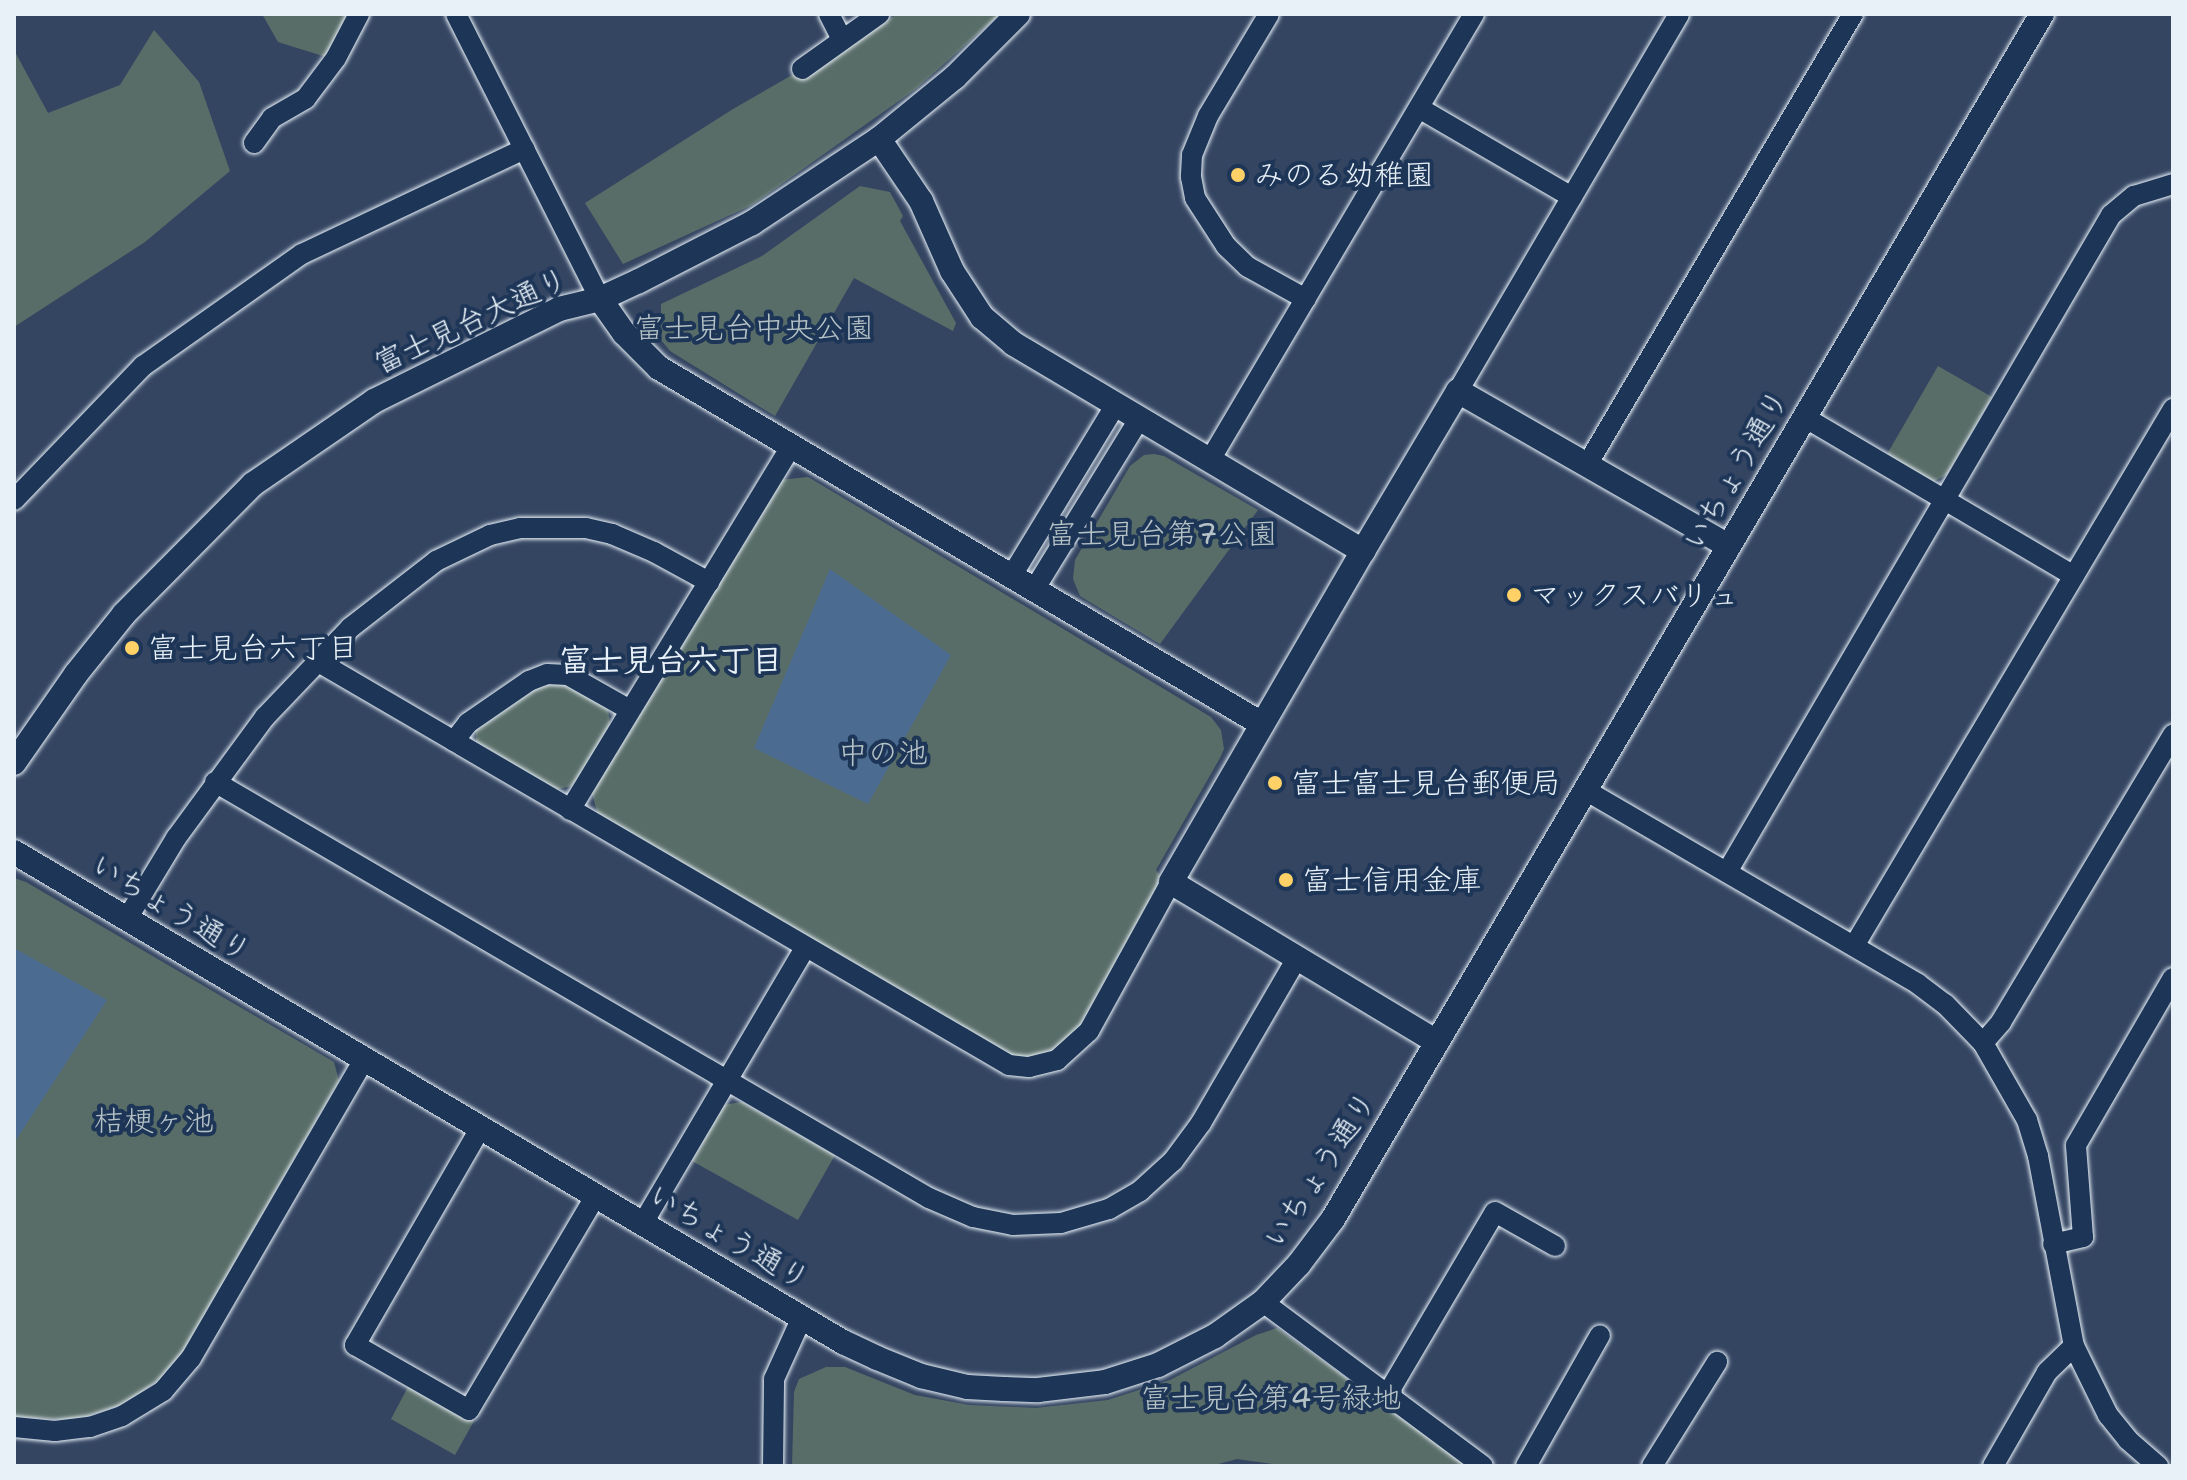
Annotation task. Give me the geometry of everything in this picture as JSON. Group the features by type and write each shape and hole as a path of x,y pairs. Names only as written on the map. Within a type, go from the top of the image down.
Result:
{"street":[{"path":"254,143 272,118 306,98 336,58 359,14"},
{"path":"456,14 600,299 624,333 659,368 1262,724"},
{"path":"829,14 842,39"},
{"path":"802,69 879,14"},
{"name":"富士見台大通り","path":"14,763 76,674 124,614 253,484 374,401 559,309 600,299 752,223 879,139 955,77 1018,14"},
{"path":"1269,14 1208,116 1192,155 1191,177 1195,198 1226,246 1248,267 1306,299"},
{"path":"1210,460 1474,14"},
{"path":"317,661 984,1053 1009,1065 1029,1067 1057,1060 1089,1031 1262,724 1679,14"},
{"path":"1587,465 1853,14"},
{"name":"いちょう通り","path":"14,852 843,1342 921,1376 967,1387 1038,1390 1105,1382 1158,1365 1215,1336 1263,1302 1299,1264 1333,1219 2042,14"},
{"path":"1419,108 1572,197"},
{"path":"879,139 921,201 952,271 982,317 1014,344 1363,551"},
{"path":"14,500 143,366 302,254 524,149"},
{"path":"1727,872 2111,215 2134,196 2173,184"},
{"path":"1458,391 1729,546"},
{"path":"1011,577 1116,404"},
{"path":"1854,946 2173,409"},
{"path":"1804,417 2074,576"},
{"path":"1034,590 1139,419"},
{"path":"570,810 791,447"},
{"path":"127,919 215,782 265,717 317,661 391,593 436,561 490,535 520,528 586,528 612,534 709,582"},
{"path":"454,741 468,723 529,681 547,674 568,675 630,710"},
{"path":"1983,1043 2001,1022 2173,735"},
{"path":"215,782 929,1198 973,1217 1013,1225 1085,1218 1140,1191 1173,1161 1201,1123 1297,958"},
{"path":"1585,790 1854,946 1945,1004 1983,1043 2027,1120 2038,1156 2074,1346 2108,1415 2128,1440 2158,1466"},
{"path":"1171,882 1437,1042"},
{"path":"643,1223 805,948"},
{"path":"2053,1244 2083,1237 2076,1145 2173,978"},
{"path":"14,1427 55,1431 90,1427 122,1416 163,1391 191,1358 364,1059"},
{"path":"481,1127 355,1345 469,1410 596,1195"},
{"path":"1387,1395 1495,1212 1555,1246"},
{"path":"1263,1302 1483,1466"},
{"path":"773,1466 774,1379 802,1317"},
{"path":"1526,1466 1600,1335"},
{"path":"1993,1466 2047,1372 2074,1346"},
{"path":"1652,1466 1717,1362"}],"green space":[{"path":"262,14 358,14 326,57 278,42"},
{"path":"898,14 1000,14 917,88 752,205 623,264 585,203 733,109"},
{"path":"154,30 199,82 230,171 145,242 14,327 14,50 48,113 120,85"},
{"name":"富士見台中央公園","path":"860,186 890,192 903,216 900,221 956,323 953,331 854,278 775,416 670,351 661,340 661,304 762,256"},
{"path":"1938,366 1992,397 1947,475 1932,482 1886,456"},
{"name":"富士見台第7公園","path":"1144,455 1164,456 1258,510 1160,644 1080,596 1073,579 1075,560 1130,466"},
{"name":"中の池","path":"808,477 1211,717 1221,730 1224,749 1156,870 1162,878 1080,1030 1050,1054 1033,1058 1014,1057 598,816 592,793 780,480"},
{"path":"561,683 608,708 610,726 576,785 554,790 476,744 476,730 540,686"},
{"name":"桔梗ヶ池","path":"14,878 26,882 334,1062 339,1081 184,1351 165,1375 127,1403 76,1420 14,1417"},
{"path":"742,1102 835,1155 798,1220 692,1161 723,1105"},
{"name":"富士見台第4号緑地","path":"1277,1328 1468,1466 1287,1466 1237,1459 1211,1466 792,1466 794,1392 799,1379 826,1367 845,1367 915,1395 969,1405 1036,1408 1108,1400 1170,1380 1256,1335"},
{"path":"409,1385 474,1421 455,1455 391,1419"}],"water":[{"path":"830,569 951,655 868,804 754,748"},
{"path":"14,948 107,1000 14,1143"}],"place":[{"name":"みのる幼稚園","path":"1238,175"},
{"name":"マックスバリュ","path":"1514,595"},
{"name":"富士見台六丁目","path":"132,648"},
{"name":"富士富士見台郵便局","path":"1275,783"},
{"name":"富士信用金庫","path":"1286,880"}],"district":[{"name":"富士見台六丁目","path":"671,660"}]}
